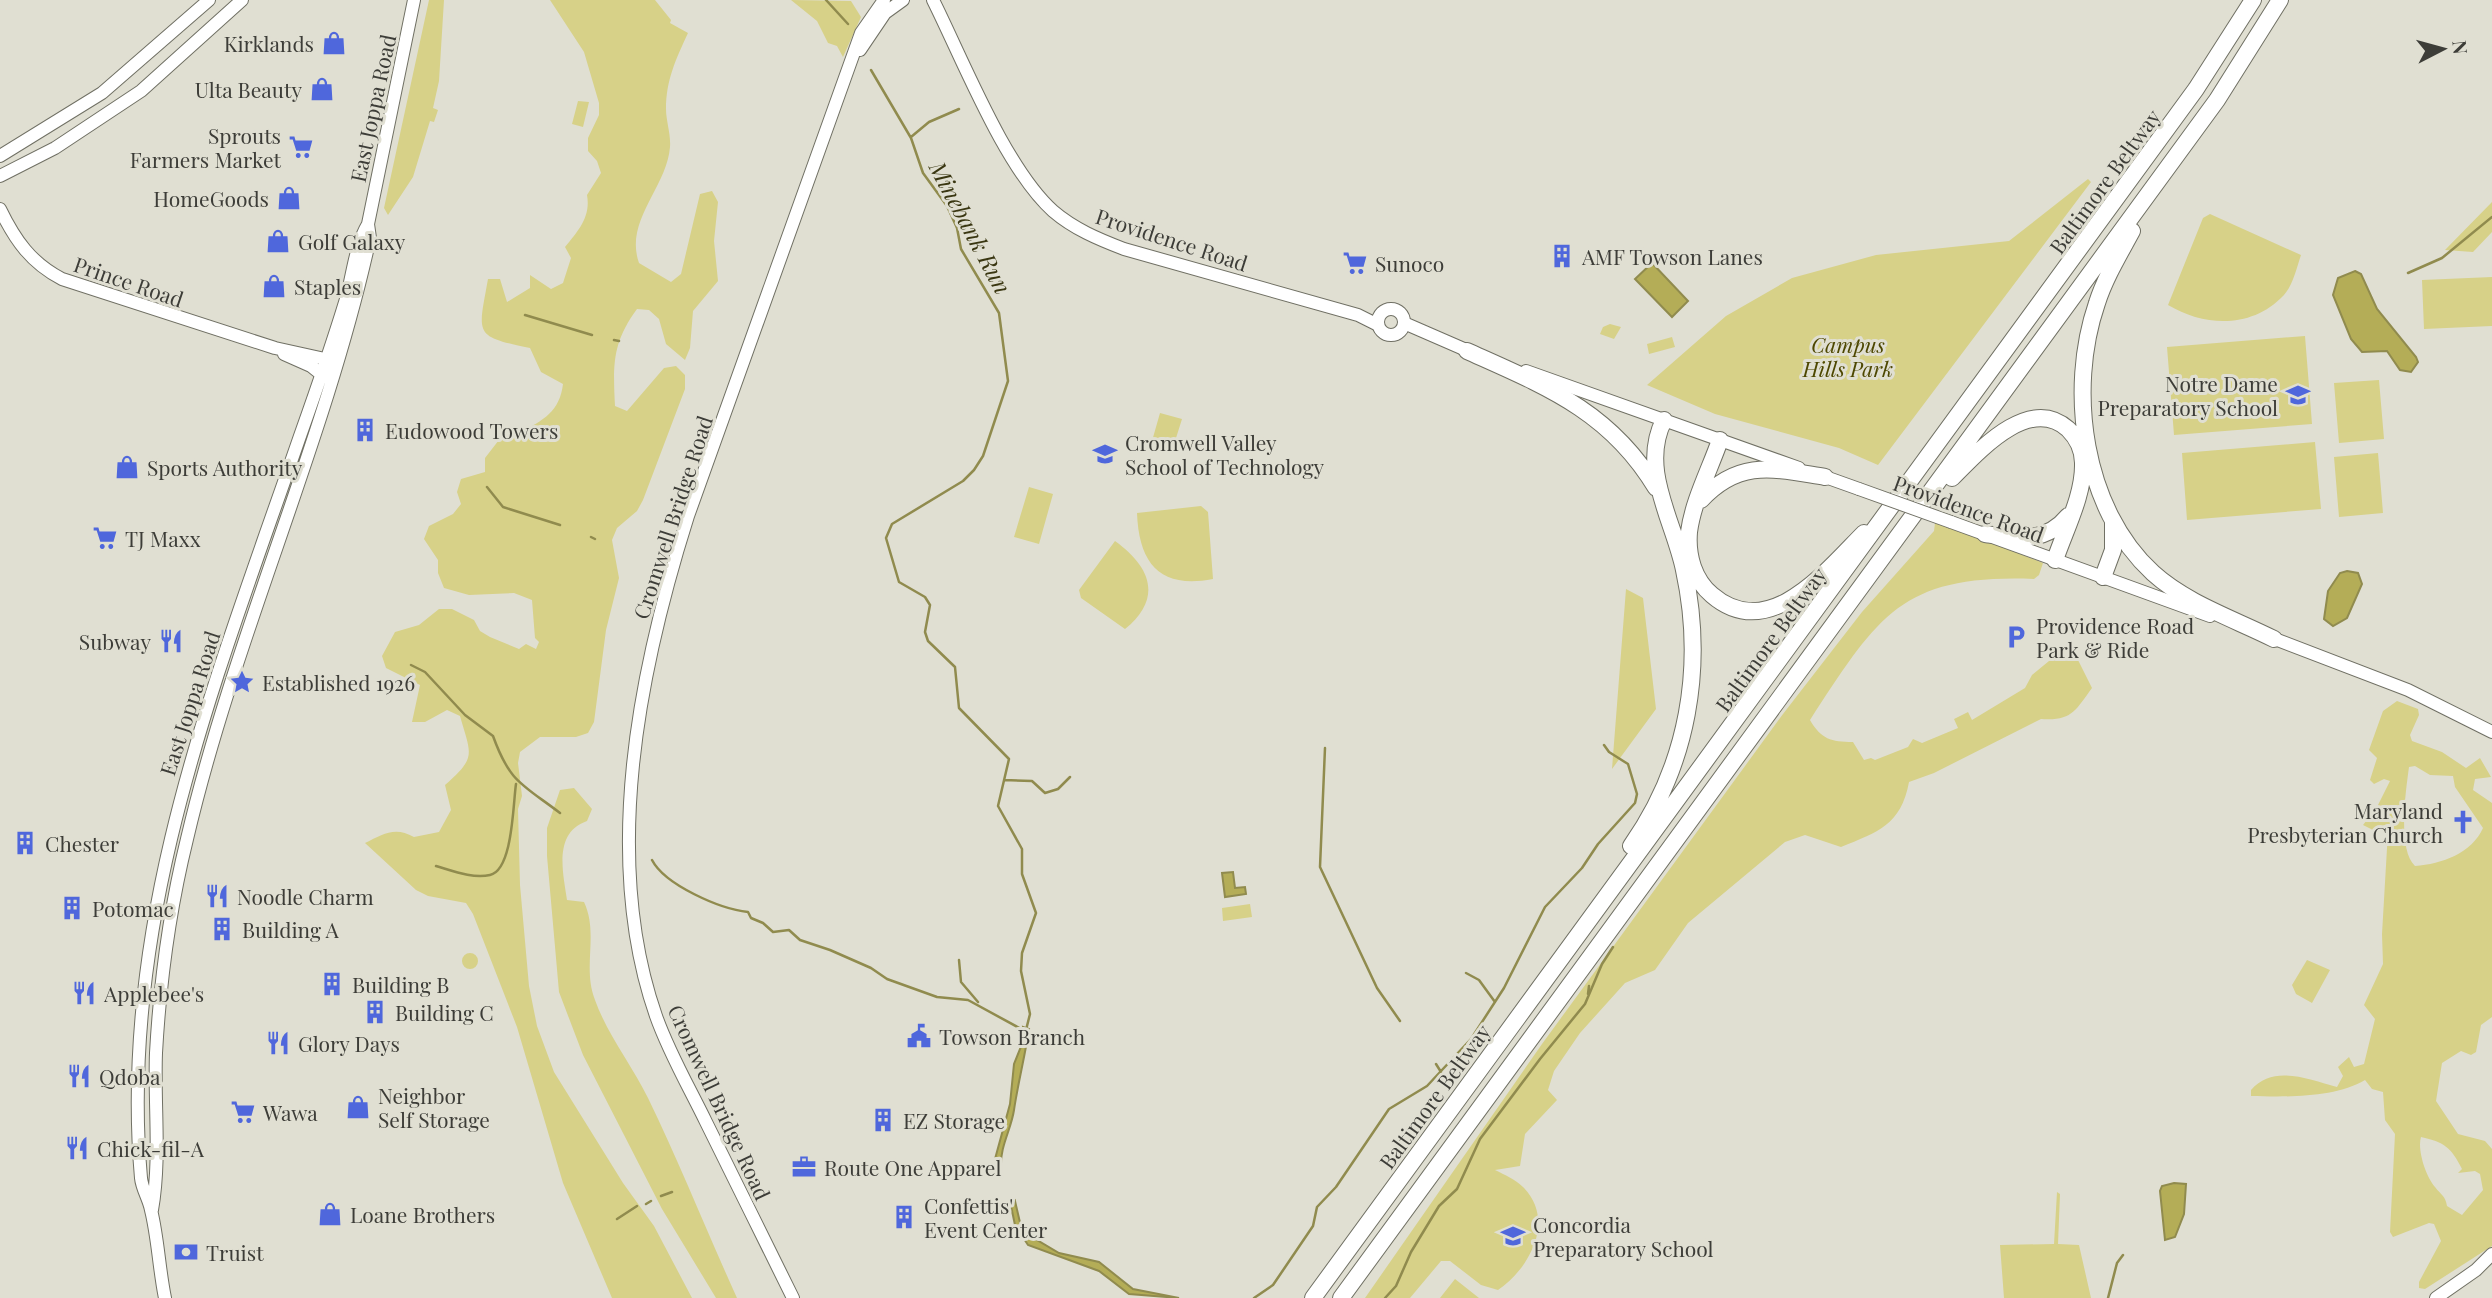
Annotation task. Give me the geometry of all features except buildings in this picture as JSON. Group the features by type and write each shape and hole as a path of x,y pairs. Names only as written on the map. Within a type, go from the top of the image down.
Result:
{"highway":[{"name":"Baltimore Beltway","path":"1310,1298 1329,1276 1904,491 2196,89 2253,0"},
{"name":"Baltimore Beltway","path":"1341,1298 1914,518 2224,89 2280,0"},
{"path":"2103,578 2113,550 2112,523 2095,473 2087,433 2084,379 2087,342 2105,282 2170,164"},
{"path":"1467,351 1553,389 1587,411 1627,447 1660,495"},
{"path":"1914,518 1989,442 2020,423 2039,418 2066,428 2082,452 2080,489 2055,560"},
{"path":"1531,1000 1654,812 1679,750 1690,691 1693,632 1680,552 1660,495 1655,454 1658,430 1664,420"},
{"path":"1720,440 1697,504 1689,542 1693,568 1701,584 1728,605 1760,611 1785,604 1800,595 1904,491"},
{"path":"1697,504 1724,480 1755,469 1825,477"},
{"path":"1985,534 2034,539 2053,531 2071,511"},
{"path":"2112,523 2137,557 2171,587 2274,639"}],"street":[{"path":"0,156 102,93 209,0"},
{"path":"0,176 55,148 141,91 243,0"},
{"name":"East Joppa Road","path":"152,1210 157,1181 157,1038 167,947 186,841 218,724 333,360 361,236 368,224 414,0"},
{"path":"869,18 877,0"},
{"name":"Cromwell Bridge Road","path":"793,1298 657,1018 635,935 630,882 631,820 644,691 668,583 688,516 849,69 869,18 884,0"},
{"name":"Cromwell Bridge Road","path":"849,69 876,25 903,0"},
{"name":"Providence Road","path":"933,0 1016,164 1041,199 1063,218 1088,235 1124,249 1379,320"},
{"name":"Prince Road","path":"0,209 23,250 40,266 62,279 275,348 333,360"},
{"path":"1394,310 1401,314 1402,327 1389,335 1382,332 1379,320 1394,310"},
{"name":"Providence Road","path":"1402,327 2274,639 2409,690 2492,732"},
{"name":"Prince Road","path":"275,348 321,374"},
{"name":"East Joppa Road","path":"165,1298 152,1210 142,1182 140,1158 141,1035 152,936 170,837 204,712 321,374 333,360"},
{"path":"170,837 186,841"},
{"path":"141,1035 157,1038"},
{"path":"2436,1298 2476,1270 2492,1254"}],"green space":[{"path":"429,0 444,0 439,81 433,108 438,110 434,122 430,121 413,177 388,215 384,208"},
{"path":"550,0 655,0 671,20 670,23 688,33 668,89 666,109 670,147 667,162 641,218 637,233 639,263 671,282 681,274 700,194 712,191 718,202 714,241 718,281 693,311 690,348 685,360 666,344 659,319 649,310 637,309 623,333 616,355 615,406 627,411 664,368 676,366 685,375 685,389 643,500 637,511 617,528 612,540 619,578 606,630 594,722 588,733 576,737 540,737 520,752 518,763 522,796 518,809 520,885 529,986 537,1026 554,1072 623,1183 654,1226 692,1298 612,1298 563,1183 517,1027 473,914 466,903 428,896 416,890 365,843 389,832 401,832 414,837 439,832 451,810 445,785 462,768 469,755 460,716 447,710 425,722 412,722 420,685 386,668 382,656 395,632 419,625 439,609 452,609 474,620 480,631 490,637 519,649 526,644 536,649 539,642 535,638 532,600 514,593 469,595 444,588 438,573 438,560 424,539 429,526 453,514 461,504 457,492 461,479 485,472 485,458 509,427 520,432 536,424 554,408 561,393 563,384 541,372 530,348 489,336 482,322 488,279 500,279 507,302 530,288 530,275 551,289 563,283 571,258 565,247 585,217 587,195 601,173 597,161 588,151 588,138 599,115 599,103 584,52"},
{"path":"791,0 851,1 861,17 843,57 837,46 828,43 817,21"},
{"path":"578,101 589,102 583,127 572,124"},
{"name":"Campus Hills Park","path":"2088,179 2091,182 1878,465 1839,448 1715,414 1647,385 1726,316 1792,278 1876,255 2009,241"},
{"path":"2492,202 2492,232 2473,252 2445,250"},
{"path":"2210,214 2301,255 2287,291 2258,314 2228,321 2213,320 2197,318 2168,305 2203,218"},
{"path":"2492,277 2492,326 2424,329 2422,280"},
{"path":"1610,324 1621,327 1614,339 1600,334 1603,327"},
{"path":"2305,336 2312,424 2174,435 2167,347"},
{"path":"1672,337 1675,347 1649,354 1647,344"},
{"path":"2379,380 2384,439 2339,443 2334,383"},
{"path":"1160,413 1182,419 1171,454 1150,448"},
{"path":"2315,442 2321,509 2187,520 2182,453"},
{"path":"2378,453 2383,513 2339,517 2334,457"},
{"path":"1029,487 1053,494 1039,544 1014,537"},
{"path":"1201,506 1208,512 1213,579 1179,580 1167,576 1156,569 1142,547 1137,513"},
{"path":"1935,523 1946,524 2043,563 2039,575 2034,579 1989,579 1952,584 1922,594 1897,609 1875,629 1855,654 1810,720 1818,731 1827,738 1853,742 1864,760 1875,760 1908,747 1913,739 1922,743 1958,728 1954,719 1968,712 1972,720 2025,688 2032,675 2049,661 2075,654 2092,688 2081,703 2066,716 2041,719 1934,773 1909,782 1894,818 1866,837 1841,847 1805,835 1785,842 1688,923 1655,970 1625,983 1580,1033 1554,1071 1548,1090 1557,1100 1525,1134 1520,1166 1495,1170 1523,1187 1533,1200 1538,1214 1535,1243 1529,1256 1510,1281 1498,1290 1481,1285 1450,1261 1441,1261 1410,1298 1365,1298 1542,1044 1783,714 1862,612 1934,531"},
{"path":"1115,541 1137,561 1148,583 1145,606 1125,629 1081,598 1079,590"},
{"path":"1626,589 1643,598 1656,709 1612,769"},
{"path":"2397,701 2418,709 2419,715 2410,735 2412,741 2442,752 2466,768 2480,758 2491,777 2475,779 2473,790 2492,803 2492,1017 2481,1025 2476,1052 2471,1055 2461,1051 2442,1063 2436,1101 2458,1134 2485,1141 2492,1149 2492,1246 2425,1289 2419,1288 2419,1282 2441,1241 2434,1224 2429,1223 2393,1237 2390,1232 2395,1134 2385,1120 2383,1092 2372,1089 2365,1080 2325,1093 2251,1096 2251,1090 2270,1077 2291,1076 2337,1087 2343,1076 2338,1067 2349,1057 2354,1067 2364,1064 2375,1019 2364,1005 2383,964 2382,934 2388,831 2387,825 2373,830 2363,825 2377,807 2390,781 2384,779 2374,784 2370,780 2377,758 2369,750 2383,711","holes":["2415,766 2430,775 2453,776 2455,787 2483,828 2472,844 2455,856 2415,866 2409,858 2404,833 2409,767","2421,1137 2436,1141 2450,1151 2462,1169 2458,1173 2475,1171 2480,1174 2483,1190 2462,1215 2447,1206 2444,1197 2428,1177 2421,1156"]},
{"path":"574,788 592,809 587,821 569,834 563,854 564,878 567,900 584,902 588,914 591,988 607,1026 648,1098 737,1298 716,1298 662,1209 583,1055 559,992 547,828 560,790"},
{"path":"1250,904 1252,917 1223,921 1222,908"},
{"path":"470,953 478,961 470,969 462,961"},
{"path":"2307,960 2330,970 2312,1003 2296,994 2292,985"},
{"path":"2057,1192 2060,1194 2058,1244 2079,1245 2091,1298 2004,1298 2000,1245 2054,1244"},
{"path":"1455,1279 1479,1298 1440,1298"}],"shaded area":[{"path":"1652,263 1688,301 1672,317 1635,279"},
{"path":"2355,271 2361,274 2377,309 2416,357 2418,362 2411,372 2400,370 2387,351 2362,352 2351,339 2333,295 2338,278"},
{"path":"2340,573 2358,573 2362,584 2347,618 2333,626 2324,619 2328,591"},
{"path":"1233,872 1235,888 1245,887 1246,894 1225,897 1222,873"},
{"path":"1023,1027 1029,1029 1026,1049 1013,1117 1002,1152 1001,1167 997,1168 995,1159 1010,1104 1014,1064 1024,1039"},
{"path":"2186,1184 2184,1214 2175,1237 2165,1240 2160,1191 2162,1186"},
{"path":"1015,1201 1022,1231 1059,1253 1099,1262 1133,1289 1179,1298 1129,1294 1099,1271 1028,1245 1015,1225 1011,1206"}],"waterway":[{"name":"Minebank Run","path":"826,0 848,24"},
{"name":"Minebank Run","path":"871,70 911,138 923,173 947,206 957,228 961,249 999,313 1008,381 983,456 963,481 892,524 886,538 899,582 925,597 930,605 925,632 928,641 955,667 959,708 1009,759 998,806 1022,849 1022,874 1036,913 1022,953 1021,971 1030,1014 1026,1030"},
{"path":"911,137 929,122 959,109"},
{"path":"2408,273 2442,258 2492,217"},
{"path":"525,315 592,335"},
{"path":"614,340 619,341"},
{"path":"487,487 503,507 560,525"},
{"path":"591,537 595,539"},
{"path":"411,665 425,672 465,715 493,736 505,764 512,773 560,813"},
{"path":"1254,1298 1273,1285 1313,1226 1317,1207 1336,1187 1389,1109 1427,1086 1471,1039 1504,988 1545,907 1582,868 1598,844 1635,803 1637,794 1628,764 1609,752 1604,745"},
{"path":"1325,748 1320,867 1377,988 1400,1021"},
{"path":"1004,780 1032,781 1045,793 1058,789 1070,777"},
{"path":"436,866 477,876 490,875 498,870 508,849 516,784"},
{"path":"652,860 681,887 709,901 748,912 751,918 763,923 773,932 789,930 800,940 871,968 887,979 937,997 968,1000 1023,1030"},
{"path":"1385,1298 1396,1286 1411,1252 1439,1206 1457,1189 1480,1139 1585,1004 1602,964 1613,947"},
{"path":"959,960 961,982 978,1002"},
{"path":"1466,973 1479,980 1495,1002"},
{"path":"1588,994 1589,986"},
{"path":"1436,1064 1441,1072"},
{"name":"Minebank Run","path":"999,1166 1000,1173"},
{"path":"661,1196 672,1192"},
{"path":"646,1204 651,1201"},
{"path":"617,1219 637,1206"},
{"path":"2108,1298 2117,1263 2123,1255"}],"place":[{"name":"Kirklands","path":"334,43"},
{"name":"Ulta Beauty","path":"322,89"},
{"name":"Sprouts Farmers Market","path":"301,147"},
{"name":"HomeGoods","path":"289,198"},
{"name":"Golf Galaxy","path":"278,241"},
{"name":"AMF Towson Lanes","path":"1562,256"},
{"name":"Sunoco","path":"1355,263"},
{"name":"Staples","path":"274,286"},
{"name":"Notre Dame Preparatory School","path":"2298,395"},
{"name":"Eudowood Towers","path":"365,430"},
{"name":"Cromwell Valley School of Technology","path":"1105,454"},
{"name":"Sports Authority","path":"127,467"},
{"name":"TJ Maxx","path":"105,538"},
{"name":"Providence Road Park & Ride","path":"2016,637"},
{"name":"Subway","path":"171,641"},
{"name":"Established 1926","path":"242,682"},
{"name":"Maryland Presbyterian Church","path":"2463,822"},
{"name":"Chester","path":"25,843"},
{"name":"Noodle Charm","path":"217,896"},
{"name":"Potomac","path":"72,908"},
{"name":"Building A","path":"222,929"},
{"name":"Building B","path":"332,984"},
{"name":"Applebee's","path":"84,993"},
{"name":"Building C","path":"375,1012"},
{"name":"Towson Branch","path":"919,1036"},
{"name":"Glory Days","path":"278,1043"},
{"name":"Qdoba","path":"79,1076"},
{"name":"Neighbor Self Storage","path":"358,1107"},
{"name":"Wawa","path":"243,1112"},
{"name":"EZ Storage","path":"883,1120"},
{"name":"Chick-fil-A","path":"77,1148"},
{"name":"Route One Apparel","path":"804,1167"},
{"name":"Loane Brothers","path":"330,1214"},
{"name":"Confettis' Event Center","path":"904,1217"},
{"name":"Concordia Preparatory School","path":"1513,1236"},
{"name":"Truist","path":"186,1252"}]}
